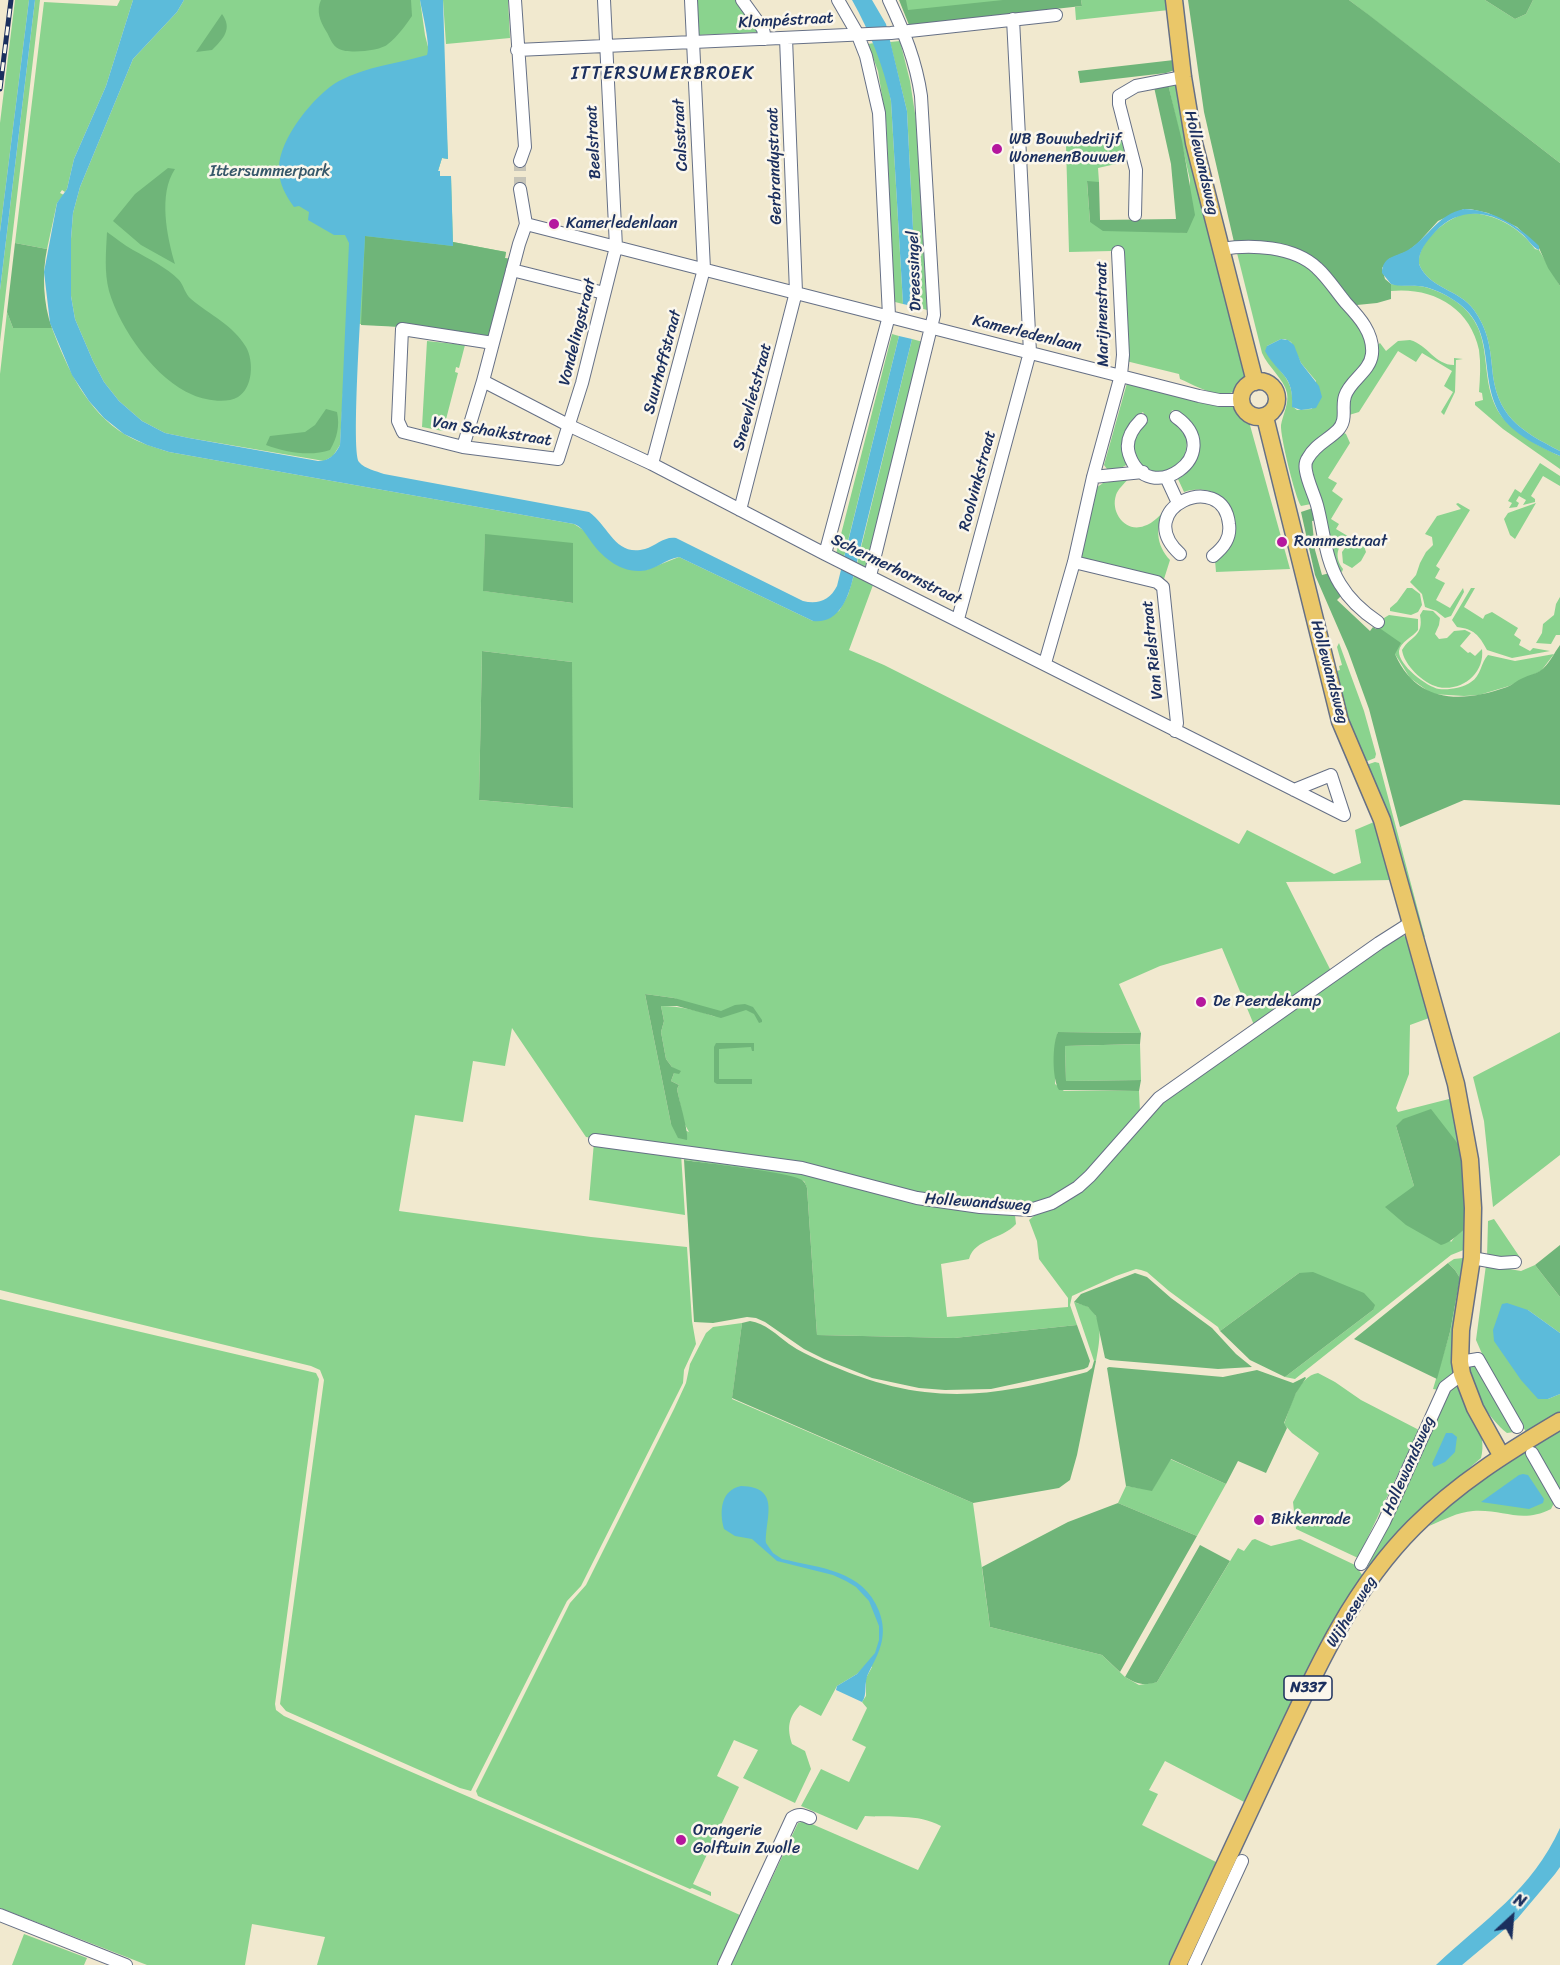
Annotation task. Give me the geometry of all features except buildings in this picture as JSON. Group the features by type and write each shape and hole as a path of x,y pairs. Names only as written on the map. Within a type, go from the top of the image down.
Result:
{"main road":[{"name":"Hollewandsweg","path":"1174,0 1194,143 1255,381"},
{"path":"1255,381 1268,384 1276,394 1274,408 1265,417 1259,418 1248,414 1241,405 1240,400 1244,388 1255,381"},
{"name":"Hollewandsweg","path":"1265,417 1340,721 1382,820 1456,1084 1470,1160 1473,1208 1472,1258 1461,1330 1461,1368 1475,1408 1501,1455"},
{"name":"Wijheseweg","path":"1178,1965 1313,1677 1350,1609 1370,1579 1412,1529 1453,1491 1501,1455 1560,1421"}],"street":[{"path":"515,0 525,147 520,161"},
{"name":"Beelstraat","path":"604,0 616,247"},
{"name":"Calsstraat","path":"691,0 704,269"},
{"path":"742,0 763,29 765,39"},
{"name":"Dreessingel","path":"825,554 889,316 879,113 863,33 838,0"},
{"name":"Dreessingel","path":"865,573 934,315 922,104 917,68 904,31 889,0"},
{"name":"Klompéstraat","path":"517,50 891,33 1056,15"},
{"name":"Roolvinkstraat","path":"958,619 1030,352 1013,19"},
{"name":"Gerbrandystraat","path":"786,38 796,292"},
{"path":"1136,215 1136,170 1119,96 1136,86 1183,77"},
{"path":"463,447 526,224 519,189"},
{"name":"Kamerledenlaan","path":"526,224 1209,398 1240,400"},
{"name":"Vondelingstraat","path":"570,426 616,247"},
{"path":"1221,249 1233,247 1268,249 1289,253 1306,260 1324,276 1357,314 1365,328 1371,344 1369,362 1345,395 1345,417 1341,425 1311,453 1305,468 1335,576 1353,601 1378,622"},
{"name":"Marijnenstraat","path":"1118,252 1123,356 1120,375"},
{"name":"Suurhoffstraat","path":"652,464 704,269"},
{"path":"512,270 604,293"},
{"name":"Sneevlietstraat","path":"740,510 796,292"},
{"name":"Van Schaikstraat","path":"493,343 402,329 398,421 403,432 463,447 558,459 570,426"},
{"path":"1045,663 1074,562 1092,477 1120,375"},
{"name":"Schermerhornstraat","path":"483,381 570,426 652,464 825,554 1294,790"},
{"path":"1141,420 1131,432 1128,448 1135,465 1143,472 1157,478 1182,470 1188,464 1193,448 1191,434 1176,417"},
{"path":"1092,477 1143,472"},
{"path":"1166,477 1178,503"},
{"path":"1180,554 1172,547 1166,530 1170,511 1185,499 1201,496 1217,502 1229,519 1228,538 1222,549 1213,556"},
{"name":"Van Rielstraat","path":"1074,562 1157,582 1163,587 1177,723 1175,731"},
{"name":"Hollewandsweg","path":"595,1140 780,1164 823,1173 881,1190 946,1203 1030,1210 1043,1207 1072,1191 1090,1176 1159,1098 1370,949 1412,922"},
{"path":"1472,1258 1500,1263 1515,1262"},
{"path":"1461,1368 1478,1359 1517,1427"},
{"name":"Hollewandsweg","path":"1361,1564 1384,1522 1445,1386 1461,1368"},
{"path":"1532,1453 1560,1502"},
{"path":"724,1965 792,1818 802,1814 810,1818"},
{"path":"1194,1965 1242,1861"},
{"path":"0,1915 126,1965"}],"green space":[{"path":"15,0 29,0 0,232 0,123"},
{"path":"35,0 40,0 0,342 0,290"},
{"path":"120,0 133,0 106,86 74,159 67,189 60,193 64,195 57,203 47,249 15,243 44,2 117,6"},
{"name":"Ittersummerpark","path":"184,0 420,0 425,35 446,118 448,159 442,158 438,171 440,171 440,176 451,176 453,242 506,252 505,258 510,259 402,327 347,323 340,445 333,456 324,461 165,433 142,421 119,401 104,382 75,319 71,296 71,239 73,213 80,187 133,59 177,12"},
{"path":"321,0 411,0 412,16 392,41 384,46 364,51 343,51 331,41 322,23 319,16"},
{"path":"443,0 508,0 510,38 446,44"},
{"path":"696,0 736,0 761,32 698,35"},
{"path":"899,0 906,0 908,10 1003,0 1081,0 1082,6 909,25"},
{"path":"904,0 1075,0 910,22"},
{"path":"1081,0 1168,0 1169,10 1076,20 1075,7 1082,6"},
{"path":"1188,0 1349,0 1369,15 1560,163 1560,286 1539,248 1517,227 1488,213 1470,209 1464,209 1438,221 1408,251 1389,259 1382,268 1385,279 1391,284 1391,299 1377,303 1357,305 1352,303 1317,264 1234,242 1204,112"},
{"path":"1349,0 1485,0 1515,19 1526,14 1533,0 1560,0 1560,163"},
{"path":"1485,0 1533,0 1526,14 1515,19"},
{"path":"222,14 227,24 223,38 212,50 196,52"},
{"path":"900,41 910,81 916,120 927,310 917,307 907,111 890,42"},
{"path":"874,43 885,70 891,101 903,304 895,302 894,295 886,120 878,71 868,44"},
{"path":"1174,60 1175,70 1166,73 1080,83 1078,71"},
{"path":"1168,84 1177,84 1244,368 1244,377 1239,389 1232,393 1209,392 1180,379 1179,374 1126,361 1122,247 1111,251 1069,252 1066,145 1124,134 1129,161 1098,168 1099,182 1087,182 1090,222 1187,233 1190,180"},
{"path":"1168,84 1182,141 1195,215 1187,233 1103,231 1090,222 1087,181 1099,182 1100,220 1176,219 1171,164 1154,87"},
{"path":"168,168 175,169 170,179 165,203 167,229 175,264 141,245 113,221 135,194"},
{"path":"1466,213 1495,218 1522,234 1535,249 1539,250 1560,286 1560,451 1522,428 1504,410 1494,384 1490,351 1482,323 1468,303 1430,279 1419,264 1423,247 1434,232 1450,220"},
{"path":"107,232 174,275 191,299 228,326 241,339 249,353 251,367 249,381 243,393 228,400 193,395 166,378 141,352 114,306 107,284"},
{"path":"365,236 453,246 453,242 506,252 505,258 510,259 492,331 486,337 402,327 361,325"},
{"path":"15,243 47,249 44,288 52,328 13,328 7,312"},
{"path":"1267,252 1305,262 1359,321 1369,352 1339,424 1306,454 1311,504 1301,506 1295,491 1281,431 1287,393 1283,383 1262,353 1237,253","holes":["1285,339 1291,342 1301,363 1316,381 1312,409 1297,410 1292,406 1290,386 1270,355 1267,346"]},
{"path":"1391,284 1431,289 1448,297 1467,311 1482,338 1489,384 1500,414 1519,433 1560,456 1560,469 1503,429 1475,405 1475,402 1483,400 1482,393 1479,392 1479,350 1467,322 1458,311 1447,303 1421,292 1391,291"},
{"path":"7,312 13,328 52,328 64,358 80,388 100,414 131,438 169,452 574,524 646,570 679,557 813,621 839,611 848,595 854,575 873,585 849,650 884,665 1239,844 1247,830 1334,874 1361,863 1355,830 1374,822 1384,849 1391,880 1286,882 1331,971 1254,1025 1222,948 1160,966 1119,984 1141,1033 1058,1032 1055,1044 1055,1084 1064,1091 1139,1091 1140,1112 1089,1171 1067,1189 1039,1203 1021,1206 958,1200 586,1137 512,1028 505,1066 473,1061 463,1122 415,1115 399,1211 591,1237 687,1247 692,1321 696,1344 684,1370 683,1383 581,1586 567,1601 471,1791 286,1711 280,1704 324,1380 320,1370 0,1290 0,374","holes":["485,535 500,537 573,603 484,591","482,651 572,662 572,808 479,800","645,994 674,998 716,1017 688,1009 661,1006 664,1021 661,1032 666,1059 674,1073 671,1081 679,1085 677,1089 684,1123 689,1132 671,1124"]},
{"path":"892,334 899,336 844,557 836,554"},
{"path":"912,339 923,342 865,568 857,564"},
{"path":"1410,340 1447,364 1454,365 1454,358 1463,359 1456,360 1455,392 1444,415 1441,412 1453,392 1444,386 1452,371 1422,353 1416,362 1398,351 1359,412 1349,415 1347,401 1376,346 1380,343 1386,351 1398,341"},
{"path":"427,341 465,345 459,368 456,367 455,372 458,373 443,431 422,427"},
{"path":"1127,383 1217,406 1234,407 1248,418 1290,569 1216,572 1215,560 1227,549 1234,537 1235,524 1232,511 1225,500 1214,493 1200,490 1184,492 1178,479 1194,463 1198,443 1190,423 1182,415 1172,410 1169,419 1181,429 1187,440 1186,452 1180,466 1158,474 1139,463 1134,444 1139,431 1148,421 1143,412 1140,414 1124,455 1128,464 1119,469 1107,469 1104,465"},
{"path":"326,409 337,412 338,417 337,432 330,450 298,453 266,445 270,436 305,432 315,425"},
{"path":"1342,432 1346,434 1350,443 1328,478 1337,483 1332,491 1343,499 1331,519 1339,524 1336,529 1351,538 1342,544 1338,551 1342,572 1337,569 1310,460"},
{"path":"1540,463 1560,476 1560,486 1543,476 1531,496 1535,502 1523,505 1526,500 1519,496 1516,501 1519,503 1517,507 1509,508 1512,503 1508,501 1515,489 1521,493"},
{"path":"1128,479 1118,491 1115,502 1117,515 1126,524 1131,527 1148,525 1167,508 1160,522 1158,535 1159,542 1170,560 1164,579 1079,560 1096,488 1103,483"},
{"path":"1536,503 1515,539 1510,535 1504,519 1508,513"},
{"path":"1456,504 1470,510 1436,566 1440,569 1435,578 1445,583 1436,600 1450,608 1463,588 1464,592 1451,616 1445,618 1425,607 1422,594 1410,582 1416,575 1426,552 1433,545 1432,537 1425,534 1437,516 1461,509"},
{"path":"1313,508 1319,520 1312,521 1315,550 1322,575 1330,573 1343,594 1337,600 1370,631 1373,627 1376,629 1378,627 1401,643 1395,654 1404,670 1428,691 1458,697 1474,696 1507,687 1538,672 1549,662 1560,645 1560,805 1464,800 1400,827 1369,709 1348,651 1315,575 1301,512"},
{"path":"485,534 573,543 573,603 483,591"},
{"path":"1356,542 1364,546 1366,552 1361,561 1352,568 1343,563 1342,552 1348,544"},
{"path":"1407,588 1412,588 1420,594 1422,605 1418,612 1411,615 1390,611 1390,608"},
{"path":"1471,588 1475,588 1464,607 1483,619 1485,615 1492,612 1518,628 1514,635 1521,640 1519,645 1530,651 1533,648 1550,651 1512,658 1487,650 1475,634 1468,629 1457,627 1452,620"},
{"path":"1560,597 1560,635 1556,635 1551,644 1536,643 1542,633 1543,624 1554,615"},
{"path":"1423,610 1433,611 1440,618 1435,634 1439,639 1447,638 1454,631 1465,630 1471,633 1460,646 1475,656 1482,649 1480,666 1463,684 1447,688 1432,685 1415,673 1406,662 1402,650 1418,632 1421,622 1420,615"},
{"path":"1389,615 1418,619 1418,630 1400,648 1400,657 1414,674 1439,689 1456,688 1471,682 1477,676 1488,655 1515,661 1554,654 1541,671 1509,686 1479,695 1432,694 1410,678 1378,627"},
{"path":"1339,643 1364,711 1376,754 1375,758 1365,762 1350,731 1337,671 1342,665 1337,647"},
{"path":"482,651 572,662 573,808 479,800"},
{"path":"1379,763 1425,937 1421,936 1366,765"},
{"path":"1401,935 1409,938 1429,1018 1410,1025 1409,1074 1396,1108 1398,1112 1453,1098 1462,1149 1455,1141 1396,1126 1414,1186 1451,1242 1457,1234 1467,1228 1466,1249 1451,1255 1295,1379 1285,1377 1373,1310 1299,1273 1220,1331 1218,1327 1147,1272 1136,1269 1072,1296 1070,1305 1077,1325 954,1338 817,1335 807,1188 804,1181 756,1170 684,1160 684,1154 797,1169 1015,1215 1016,1224 977,1247 969,1259 941,1264 947,1317 1068,1307 1068,1298 1039,1259 1037,1241 1029,1220 1039,1212 1054,1206 1151,1111"},
{"path":"645,994 674,998 721,1011 735,1005 745,1004 753,1007 762,1020 759,1023 754,1014 746,1010 721,1018 677,1006 661,1006 664,1021 661,1032 666,1059 672,1067 681,1071 679,1074 674,1073 671,1081 679,1085 677,1089 687,1140 678,1138 671,1124"},
{"path":"1058,1032 1141,1033 1140,1044 1065,1046 1066,1081 1141,1080 1139,1091 1059,1090 1055,1078 1054,1061"},
{"path":"1560,1032 1560,1155 1493,1207 1484,1121 1473,1077"},
{"path":"716,1043 754,1043 754,1051 751,1047 719,1049 719,1079 752,1079 752,1084 717,1084 714,1082"},
{"path":"1140,1044 1141,1080 1066,1081 1065,1046"},
{"path":"1431,1109 1462,1149 1467,1228 1441,1245 1406,1225 1385,1207 1414,1186 1396,1126 1403,1119"},
{"path":"594,1142 681,1154 685,1215 589,1200"},
{"path":"684,1160 782,1174 795,1177 805,1183 817,1335 954,1338 1077,1325 1090,1361 1088,1367 991,1389 919,1388 872,1378 824,1359 756,1318 747,1317 713,1323 694,1322"},
{"path":"1494,1219 1519,1256 1514,1260 1487,1258 1488,1221"},
{"path":"1560,1245 1560,1297 1535,1265"},
{"path":"1465,1258 1457,1370 1439,1390 1433,1389 1450,1332 1460,1278 1448,1263 1454,1259"},
{"path":"1448,1263 1460,1278 1450,1332 1437,1379 1354,1339"},
{"path":"1486,1265 1521,1271 1535,1265 1560,1297 1560,1333 1528,1310 1548,1399 1560,1394 1560,1413 1526,1432 1490,1372 1476,1340"},
{"path":"1313,1272 1364,1293 1375,1305 1373,1310 1285,1377 1250,1360 1220,1331 1299,1273"},
{"path":"1135,1273 1147,1277 1212,1328 1236,1354 1252,1367 1218,1369 1105,1358 1096,1316 1088,1307 1074,1302 1081,1294"},
{"path":"0,1299 316,1373 319,1379 276,1710 284,1716 740,1915 743,1919 722,1965 317,1965 325,1937 252,1924 245,1965 147,1965 0,1908"},
{"path":"1074,1302 1088,1307 1097,1318 1100,1332 1096,1361 1094,1361"},
{"path":"750,1321 766,1327 793,1347 857,1376 890,1386 922,1392 984,1393 1016,1388 1087,1372 1096,1361 1070,1480 1059,1488 973,1503 732,1398 742,1323"},
{"path":"742,1323 732,1399 973,1503 990,1627 1102,1655 1125,1677 1139,1685 1157,1682 1238,1548 1244,1551 1252,1540 1255,1539 1271,1546 1300,1539 1355,1565 1363,1576 1436,1422 1448,1390 1451,1386 1459,1385 1480,1430 1481,1458 1416,1514 1357,1584 1328,1633 1248,1804 1165,1761 1149,1790 1158,1794 1142,1825 1220,1864 1173,1965 731,1965 798,1823 805,1821 918,1870 941,1826 923,1819 865,1816 857,1830 801,1806 821,1769 849,1782 866,1747 852,1740 867,1708 862,1702 866,1696 866,1678 872,1667 868,1664 837,1686 821,1716 800,1705 793,1714 789,1728 792,1744 805,1751 811,1769 795,1803 743,1778 758,1750 734,1740 717,1776 739,1787 693,1884 711,1892 711,1896 690,1889 478,1796 476,1791 570,1603 586,1585 674,1409 686,1383 690,1364 706,1333 713,1327"},
{"path":"1477,1365 1514,1432 1507,1433 1481,1403 1469,1374 1469,1366"},
{"path":"1107,1368 1223,1377 1257,1370 1293,1383 1306,1378 1296,1393 1284,1423 1287,1428 1266,1473 1238,1461 1226,1484 1171,1459 1152,1491 1126,1486"},
{"path":"1318,1373 1361,1400 1419,1430 1358,1558 1296,1529 1293,1502 1319,1453 1292,1433 1284,1424 1300,1386 1305,1380"},
{"path":"1560,1430 1560,1494 1534,1446"},
{"path":"1525,1451 1555,1501 1551,1509 1521,1516 1484,1511 1467,1512 1429,1526 1474,1485"},
{"path":"1170,1459 1226,1484 1197,1536 1118,1503 1126,1486 1152,1490"},
{"path":"1118,1503 1197,1536 1120,1672 1102,1655 990,1627 982,1567 1068,1522"},
{"path":"1200,1545 1230,1561 1157,1682 1137,1683 1125,1677"},
{"path":"24,1934 87,1958 84,1965 12,1965"}],"water":[{"path":"29,0 35,0 0,290 0,232"},
{"path":"133,0 184,0 177,12 133,59 80,187 73,213 71,296 75,319 104,382 119,401 142,421 165,433 318,461 328,459 336,452 340,445 349,243 345,235 334,235 308,220 309,212 299,206 294,207 280,180 280,157 291,132 300,119 329,87 360,72 427,55 427,37 420,0 443,0 448,159 442,158 438,171 440,171 440,176 451,176 453,246 365,236 356,426 359,462 367,468 384,474 589,512 613,539 626,549 645,549 668,538 676,538 803,601 819,602 831,595 837,586 899,336 912,339 852,582 840,610 829,619 813,621 679,557 645,570 625,569 605,557 583,530 574,524 169,452 124,434 104,418 89,401 72,375 50,323 44,272 57,203 67,189 74,159 106,86"},
{"path":"852,0 872,0 886,24 907,111 917,307 903,304 891,101 875,49"},
{"path":"1464,209 1486,212 1505,220 1539,246 1539,250 1512,226 1501,220 1478,214 1467,214 1445,223 1435,232 1422,251 1419,264 1430,279 1468,303 1482,323 1490,351 1494,384 1504,410 1522,428 1560,451 1560,456 1519,434 1500,414 1489,384 1482,337 1467,310 1432,289 1391,284 1382,273 1387,260 1415,245 1447,216"},
{"path":"1281,339 1288,340 1294,345 1301,363 1319,386 1322,397 1316,408 1301,410 1292,407 1291,388 1288,381 1265,351 1267,346"},
{"path":"1507,1303 1528,1310 1560,1333 1560,1394 1548,1399 1538,1399 1521,1380 1494,1341 1493,1330 1502,1304"},
{"path":"1446,1433 1452,1433 1457,1437 1455,1452 1445,1462 1434,1467 1432,1464"},
{"path":"1519,1475 1528,1475 1544,1499 1543,1503 1529,1509 1481,1502"},
{"path":"741,1486 754,1488 767,1498 766,1543 773,1553 782,1559 839,1573 862,1587 872,1597 882,1620 883,1635 882,1643 867,1676 865,1696 862,1702 836,1690 837,1686 857,1674 875,1653 879,1640 879,1626 869,1601 856,1587 846,1581 833,1575 777,1561 752,1539 735,1536 724,1529 723,1502 729,1492"},
{"path":"1560,1828 1560,1867 1517,1919 1462,1965 1436,1965 1521,1887 1549,1850"}],"tunnel":[{"path":"520,161 520,189"}],"railway":[{"path":"0,89 11,0"}],"place":[{"name":"WB Bouwbedrijf WonenenBouwen","path":"997,149"},
{"name":"Kamerledenlaan","path":"554,224"},
{"name":"Rommestraat","path":"1282,542"},
{"name":"De Peerdekamp","path":"1201,1002"},
{"name":"Bikkenrade","path":"1259,1520"},
{"name":"Orangerie Golftuin Zwolle","path":"681,1840"}],"district":[{"name":"ITTERSUMERBROEK","path":"663,74"}]}
